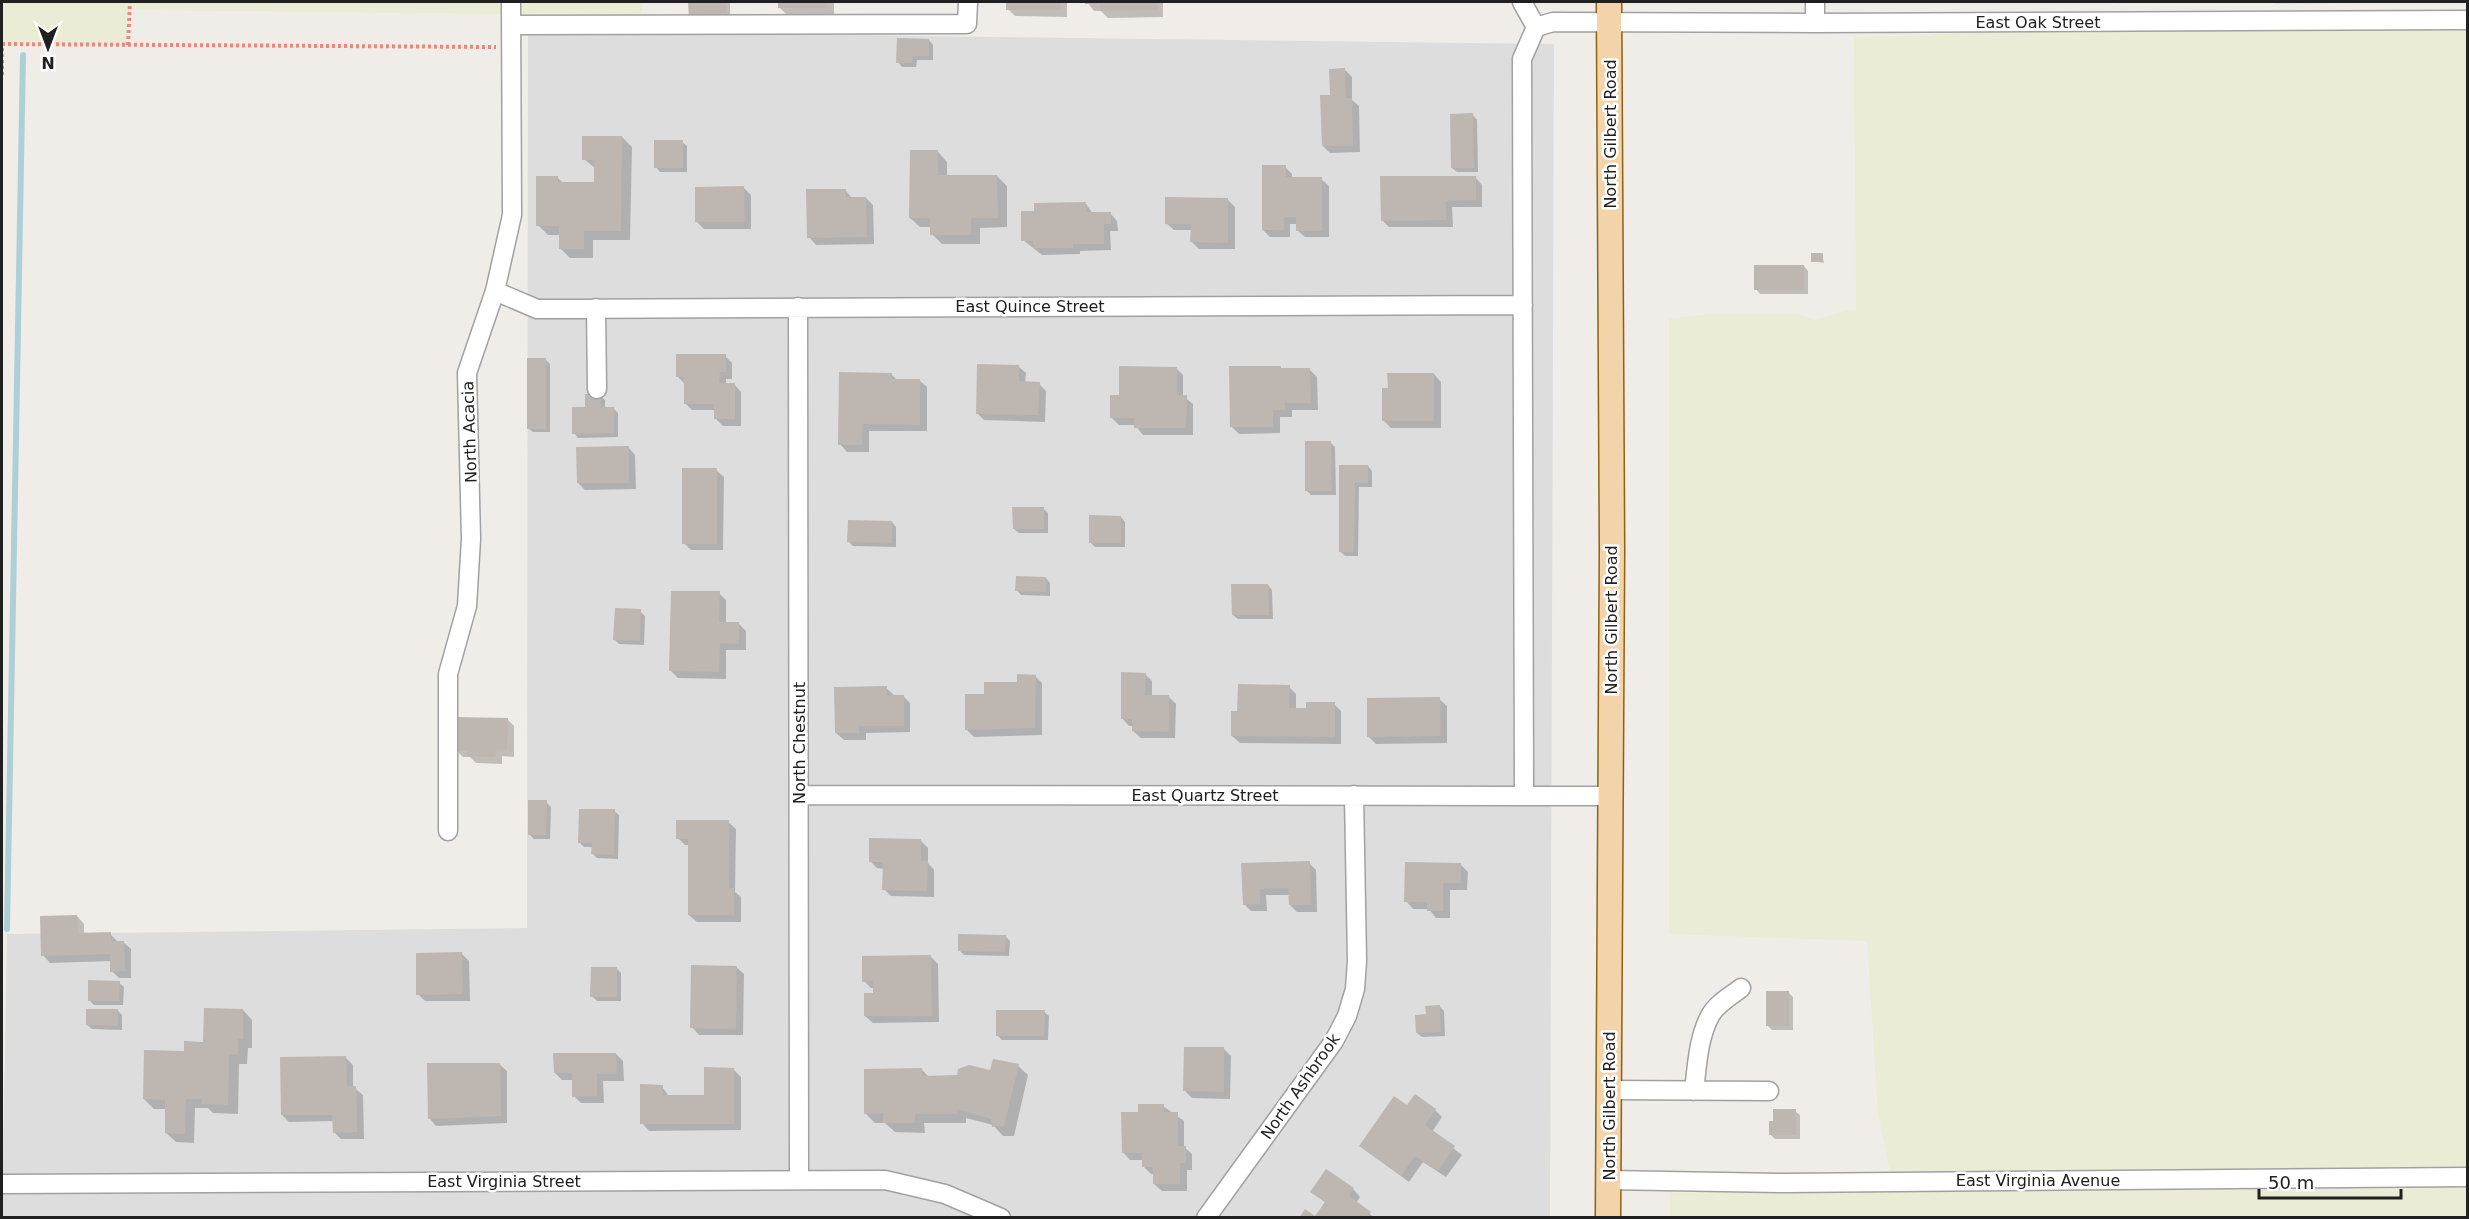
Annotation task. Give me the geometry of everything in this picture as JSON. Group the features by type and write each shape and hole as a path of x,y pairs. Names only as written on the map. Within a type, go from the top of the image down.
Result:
{"main road":[{"name":"North Gilbert Road","path":"1608,1218 1611,796 1609,12"}],"street":[{"name":"North Acacia","path":"448,831 448,674 467,606 471,538 467,373 495,291 512,215 511,2"},
{"path":"511,25 967,24 968,2"},
{"path":"1522,2 1536,27"},
{"path":"1815,2 1815,23"},
{"path":"1524,795 1522,59 1536,27 1546,22 1609,12"},
{"name":"East Oak Street","path":"1609,12 1815,23 2468,20"},
{"name":"East Quince Street","path":"495,291 537,309 1523,305"},
{"name":"North Chestnut","path":"798,307 799,1179"},
{"path":"596,308 597,389"},
{"name":"East Quartz Street","path":"799,795 1611,796"},
{"name":"North Ashbrook","path":"1206,1218 1334,1041 1347,1016 1355,989 1357,960 1354,795"},
{"path":"1694,1091 1701,1047 1710,1017 1719,1005 1741,988"},
{"path":"1609,1090 1769,1091"},
{"name":"East Virginia Avenue","path":"1608,1180 1785,1183 2468,1177"},
{"name":"East Virginia Street","path":"2,1184 885,1180 945,1194 1001,1218"}],"path":[{"path":"128,45 130,2"},
{"path":"2,75 2,44 511,47"}],"shaded area":[{"path":"2275,2 2434,2 2275,4"},
{"path":"528,31 1554,44 1550,1217 2,1218 7,934 527,928"}],"green space":[{"path":"2,2 642,2 641,24 511,25 511,14 130,10 128,45 2,44"},
{"path":"2113,2 2275,2 2275,4 2119,4"},
{"path":"2010,31 2467,31 2467,1171 1891,1176 1878,1114 1867,941 1669,934 1669,319 1710,314 1798,314 1815,320 1856,310 1854,38"},
{"path":"2467,1188 2467,1218 1670,1217 1670,1193"}],"building":[{"path":"688,2 726,2 726,18 689,19"},
{"path":"778,2 827,2 827,8 778,8"},
{"path":"1006,2 1061,2 1060,10 1006,10"},
{"path":"1085,2 1157,2 1157,10 1100,11 1100,4 1085,4"},
{"path":"897,38 929,39 929,56 913,56 912,63 896,63"},
{"path":"1345,68 1346,98 1352,98 1353,146 1322,146 1320,95 1330,95 1329,69"},
{"path":"1473,113 1474,168 1451,168 1450,114"},
{"path":"582,136 622,136 621,231 584,231 584,249 559,249 559,226 536,226 536,176 558,176 558,182 594,182 594,160 582,160"},
{"path":"654,140 683,140 683,168 654,168"},
{"path":"910,150 938,150 938,175 997,175 998,218 971,218 971,235 930,235 930,218 909,218"},
{"path":"1262,165 1286,165 1286,177 1322,177 1322,231 1296,231 1296,217 1284,217 1284,230 1262,230"},
{"path":"1380,176 1476,176 1476,200 1446,201 1446,220 1381,221"},
{"path":"744,186 745,222 695,222 695,187"},
{"path":"806,189 846,189 846,197 866,197 867,237 807,238"},
{"path":"1165,197 1228,198 1228,243 1190,242 1191,224 1165,224"},
{"path":"1086,202 1086,212 1111,212 1111,224 1104,224 1104,244 1073,244 1073,248 1034,248 1033,241 1021,241 1021,211 1034,211 1034,203"},
{"path":"1811,253 1823,253 1823,262 1811,262"},
{"path":"1754,265 1804,265 1804,290 1754,290"},
{"path":"676,354 726,354 726,372 720,372 719,383 735,383 735,419 714,419 714,404 684,404 684,377 676,377"},
{"path":"527,358 546,358 546,429 527,429"},
{"path":"977,364 1019,365 1019,381 1040,382 1038,415 976,414"},
{"path":"1119,366 1177,367 1177,395 1187,395 1186,428 1134,428 1134,418 1110,418 1110,395 1119,395"},
{"path":"1229,366 1310,368 1311,403 1285,403 1285,410 1273,410 1273,427 1230,427"},
{"path":"839,372 892,373 892,379 920,379 920,425 863,424 862,445 838,445"},
{"path":"1387,373 1434,373 1434,421 1382,421 1382,388 1388,388"},
{"path":"585,394 601,394 601,407 614,407 614,433 572,434 572,407 585,407"},
{"path":"1305,441 1331,441 1332,491 1305,491"},
{"path":"629,446 629,483 577,483 576,447"},
{"path":"1339,465 1368,465 1368,483 1355,483 1354,552 1339,552"},
{"path":"682,468 717,468 717,544 682,544"},
{"path":"1012,507 1044,507 1044,529 1013,529"},
{"path":"1089,515 1121,516 1121,543 1089,543"},
{"path":"848,520 892,521 892,543 847,542"},
{"path":"1016,576 1046,577 1046,592 1015,591"},
{"path":"1231,584 1268,584 1269,615 1232,615"},
{"path":"671,591 720,591 719,622 739,622 739,644 720,643 719,672 669,671"},
{"path":"615,608 641,609 640,641 613,640"},
{"path":"1121,672 1146,673 1145,695 1169,695 1169,732 1132,731 1132,719 1121,719"},
{"path":"1017,674 1036,675 1035,728 965,730 965,694 984,694 984,682 1017,682"},
{"path":"1238,684 1290,685 1289,708 1306,708 1306,702 1335,702 1335,737 1231,736 1231,711 1237,711"},
{"path":"887,686 887,695 904,695 904,726 859,726 859,733 835,733 834,687"},
{"path":"1440,697 1441,736 1367,737 1367,698"},
{"path":"455,717 508,718 507,750 496,750 495,757 467,756 467,751 454,751"},
{"path":"528,800 547,800 546,835 528,835"},
{"path":"579,809 615,809 614,855 591,854 592,843 578,843"},
{"path":"676,820 729,820 729,888 734,888 734,915 688,915 688,839 676,839"},
{"path":"869,838 921,839 921,861 928,861 927,891 882,890 883,862 869,862"},
{"path":"1310,861 1311,905 1289,905 1288,888 1260,889 1260,904 1243,905 1241,863"},
{"path":"1405,862 1461,863 1461,883 1443,883 1443,911 1427,911 1427,902 1404,902"},
{"path":"77,915 78,933 111,932 111,941 124,941 125,971 110,972 110,954 41,956 40,916"},
{"path":"958,934 1006,935 1005,952 958,951"},
{"path":"462,952 463,994 416,995 416,953"},
{"path":"931,955 932,1016 864,1016 864,993 873,993 873,981 862,982 862,956"},
{"path":"691,965 737,966 736,1029 690,1028"},
{"path":"591,967 617,967 617,997 590,997"},
{"path":"88,980 120,981 119,1001 88,1001"},
{"path":"1766,991 1789,991 1789,1026 1766,1026"},
{"path":"1440,1005 1441,1032 1416,1033 1415,1015 1426,1014 1425,1006"},
{"path":"204,1008 243,1009 243,1039 238,1039 238,1055 229,1054 228,1105 201,1104 202,1099 186,1099 185,1134 165,1133 165,1100 143,1099 144,1050 184,1051 184,1041 203,1042"},
{"path":"86,1009 118,1009 118,1026 86,1025"},
{"path":"996,1010 1045,1010 1044,1036 996,1036"},
{"path":"1184,1047 1224,1047 1224,1092 1183,1091"},
{"path":"553,1053 616,1053 617,1074 597,1074 597,1096 572,1097 572,1073 554,1073"},
{"path":"346,1056 347,1086 356,1086 357,1132 333,1133 332,1115 281,1115 280,1057"},
{"path":"993,1059 1019,1064 1004,1126 992,1127 991,1119 957,1109 957,1114 915,1114 915,1123 883,1123 883,1113 864,1114 864,1069 922,1068 922,1076 957,1075 958,1069 969,1065 990,1070"},
{"path":"427,1063 500,1063 501,1116 428,1119"},
{"path":"704,1067 734,1068 734,1124 640,1124 640,1084 663,1085 663,1095 704,1095"},
{"path":"1415,1094 1436,1109 1425,1125 1455,1146 1438,1171 1415,1156 1401,1176 1359,1146 1394,1096 1407,1105"},
{"path":"1138,1104 1164,1104 1164,1112 1178,1112 1178,1146 1186,1146 1186,1163 1180,1163 1180,1184 1153,1184 1153,1167 1142,1167 1142,1153 1122,1153 1121,1112 1138,1112"},
{"path":"1773,1109 1796,1109 1796,1135 1769,1135 1769,1121 1773,1121"},
{"path":"1326,1169 1354,1188 1349,1196 1371,1212 1367,1218 1299,1218 1305,1209 1315,1216 1325,1202 1310,1192"}],"waterway":[{"path":"7,929 23,55"}]}
